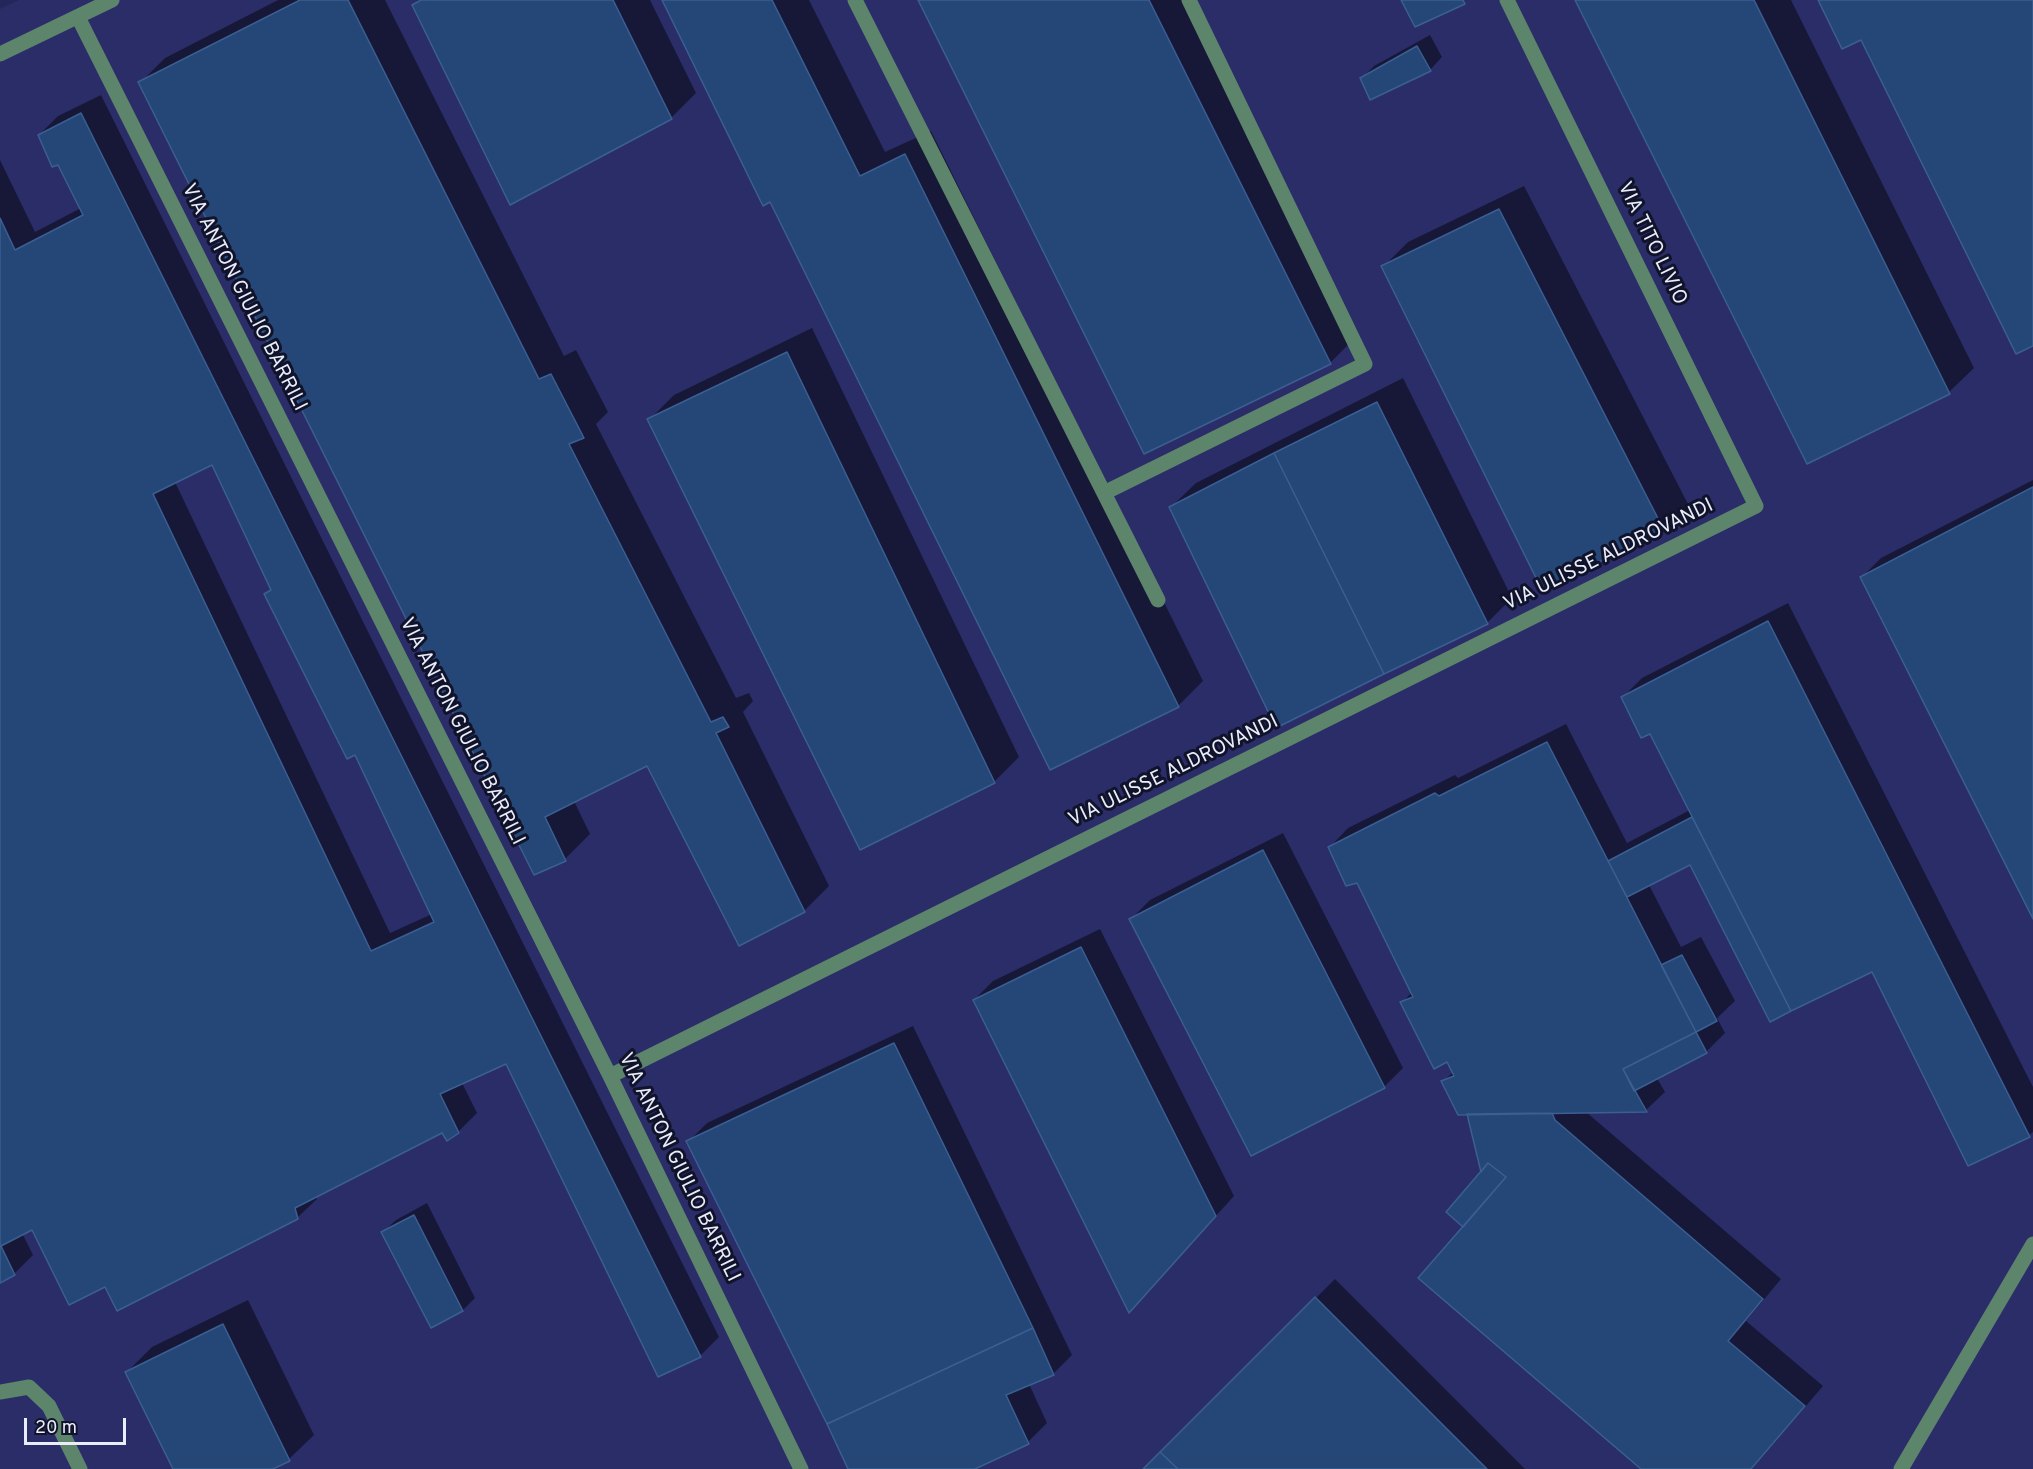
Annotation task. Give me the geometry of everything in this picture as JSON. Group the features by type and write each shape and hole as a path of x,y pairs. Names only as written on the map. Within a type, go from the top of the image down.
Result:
{"street":[{"path":"0,54 112,0"},
{"path":"855,0 1158,600"},
{"path":"1104,493 1365,364 1189,0"},
{"name":"VIA TITO LIVIO","path":"1508,0 1756,506"},
{"name":"VIA ANTON GIULIO BARRILI","path":"78,17 610,1076 801,1469"},
{"name":"VIA ULISSE ALDROVANDI","path":"610,1076 1756,506"},
{"path":"1901,1469 2033,1244"},
{"path":"0,1392 28,1387 49,1406 80,1469"}],"shaded area":[{"path":"19,0 2033,0 2033,1469 0,1469 0,9"}],"building":[{"path":"300,0 348,0 539,379 551,374 584,438 569,444 711,722 723,717 729,727 716,733 805,912 739,946 647,766 545,817 566,861 534,875 138,82"},
{"path":"421,0 613,0 672,119 510,205 412,5"},
{"path":"662,0 772,0 860,176 905,154 1179,707 1050,770 770,202 763,206"},
{"path":"918,0 1149,0 1331,364 1144,454"},
{"path":"1401,0 1463,0 1465,4 1415,27"},
{"path":"1575,0 1754,0 1950,394 1807,464"},
{"path":"1818,0 2033,0 2033,346 2016,354 1861,40 1842,49"},
{"path":"1417,46 1431,71 1370,100 1360,78"},
{"path":"81,113 701,1357 658,1377 506,1064 440,1094 459,1133 447,1141 442,1133 295,1208 298,1219 117,1311 105,1287 69,1305 32,1230 1,1246 15,1275 0,1283 0,218 15,250 83,215 58,165 52,167 38,135","holes":["212,465 271,590 264,594 347,759 355,755 434,922 371,951 153,494"]},
{"path":"1499,209 1664,530 1542,590 1381,266"},
{"path":"787,352 995,783 860,850 647,419"},
{"path":"1377,402 1488,624 1384,674 1274,453"},
{"path":"1274,453 1384,674 1276,728 1169,507"},
{"path":"2033,487 2033,919 1860,577"},
{"path":"1768,621 2030,1137 1968,1166 1872,972 1791,1011 1650,734 1641,738 1621,697"},
{"path":"1547,742 1696,1032 1623,1069 1647,1112 1458,1115 1441,1081 1454,1076 1447,1062 1434,1069 1400,1002 1413,997 1357,883 1346,886 1328,847 1435,793 1439,796"},
{"path":"1692,817 1791,1011 1770,1022 1690,865 1627,897 1608,861"},
{"path":"1263,850 1385,1088 1251,1156 1129,919"},
{"path":"1081,947 1216,1216 1129,1313 973,1000"},
{"path":"1682,955 1717,1021 1696,1032 1661,965"},
{"path":"1696,1032 1707,1053 1634,1091 1623,1069"},
{"path":"894,1043 1033,1328 827,1424 686,1141"},
{"path":"1552,1113 1555,1120 1763,1299 1728,1341 1805,1406 1751,1469 1641,1469 1418,1278 1506,1177 1488,1163 1481,1172 1467,1114"},
{"path":"1488,1163 1506,1177 1463,1227 1446,1212"},
{"path":"414,1215 463,1311 431,1328 381,1232"},
{"path":"1315,1297 1487,1469 1178,1469 1160,1452"},
{"path":"223,1324 290,1461 273,1469 173,1469 125,1372"},
{"path":"1033,1328 1054,1375 1006,1395 1029,1444 975,1469 848,1469 827,1424"},
{"path":"1160,1452 1178,1469 1143,1469"}]}
